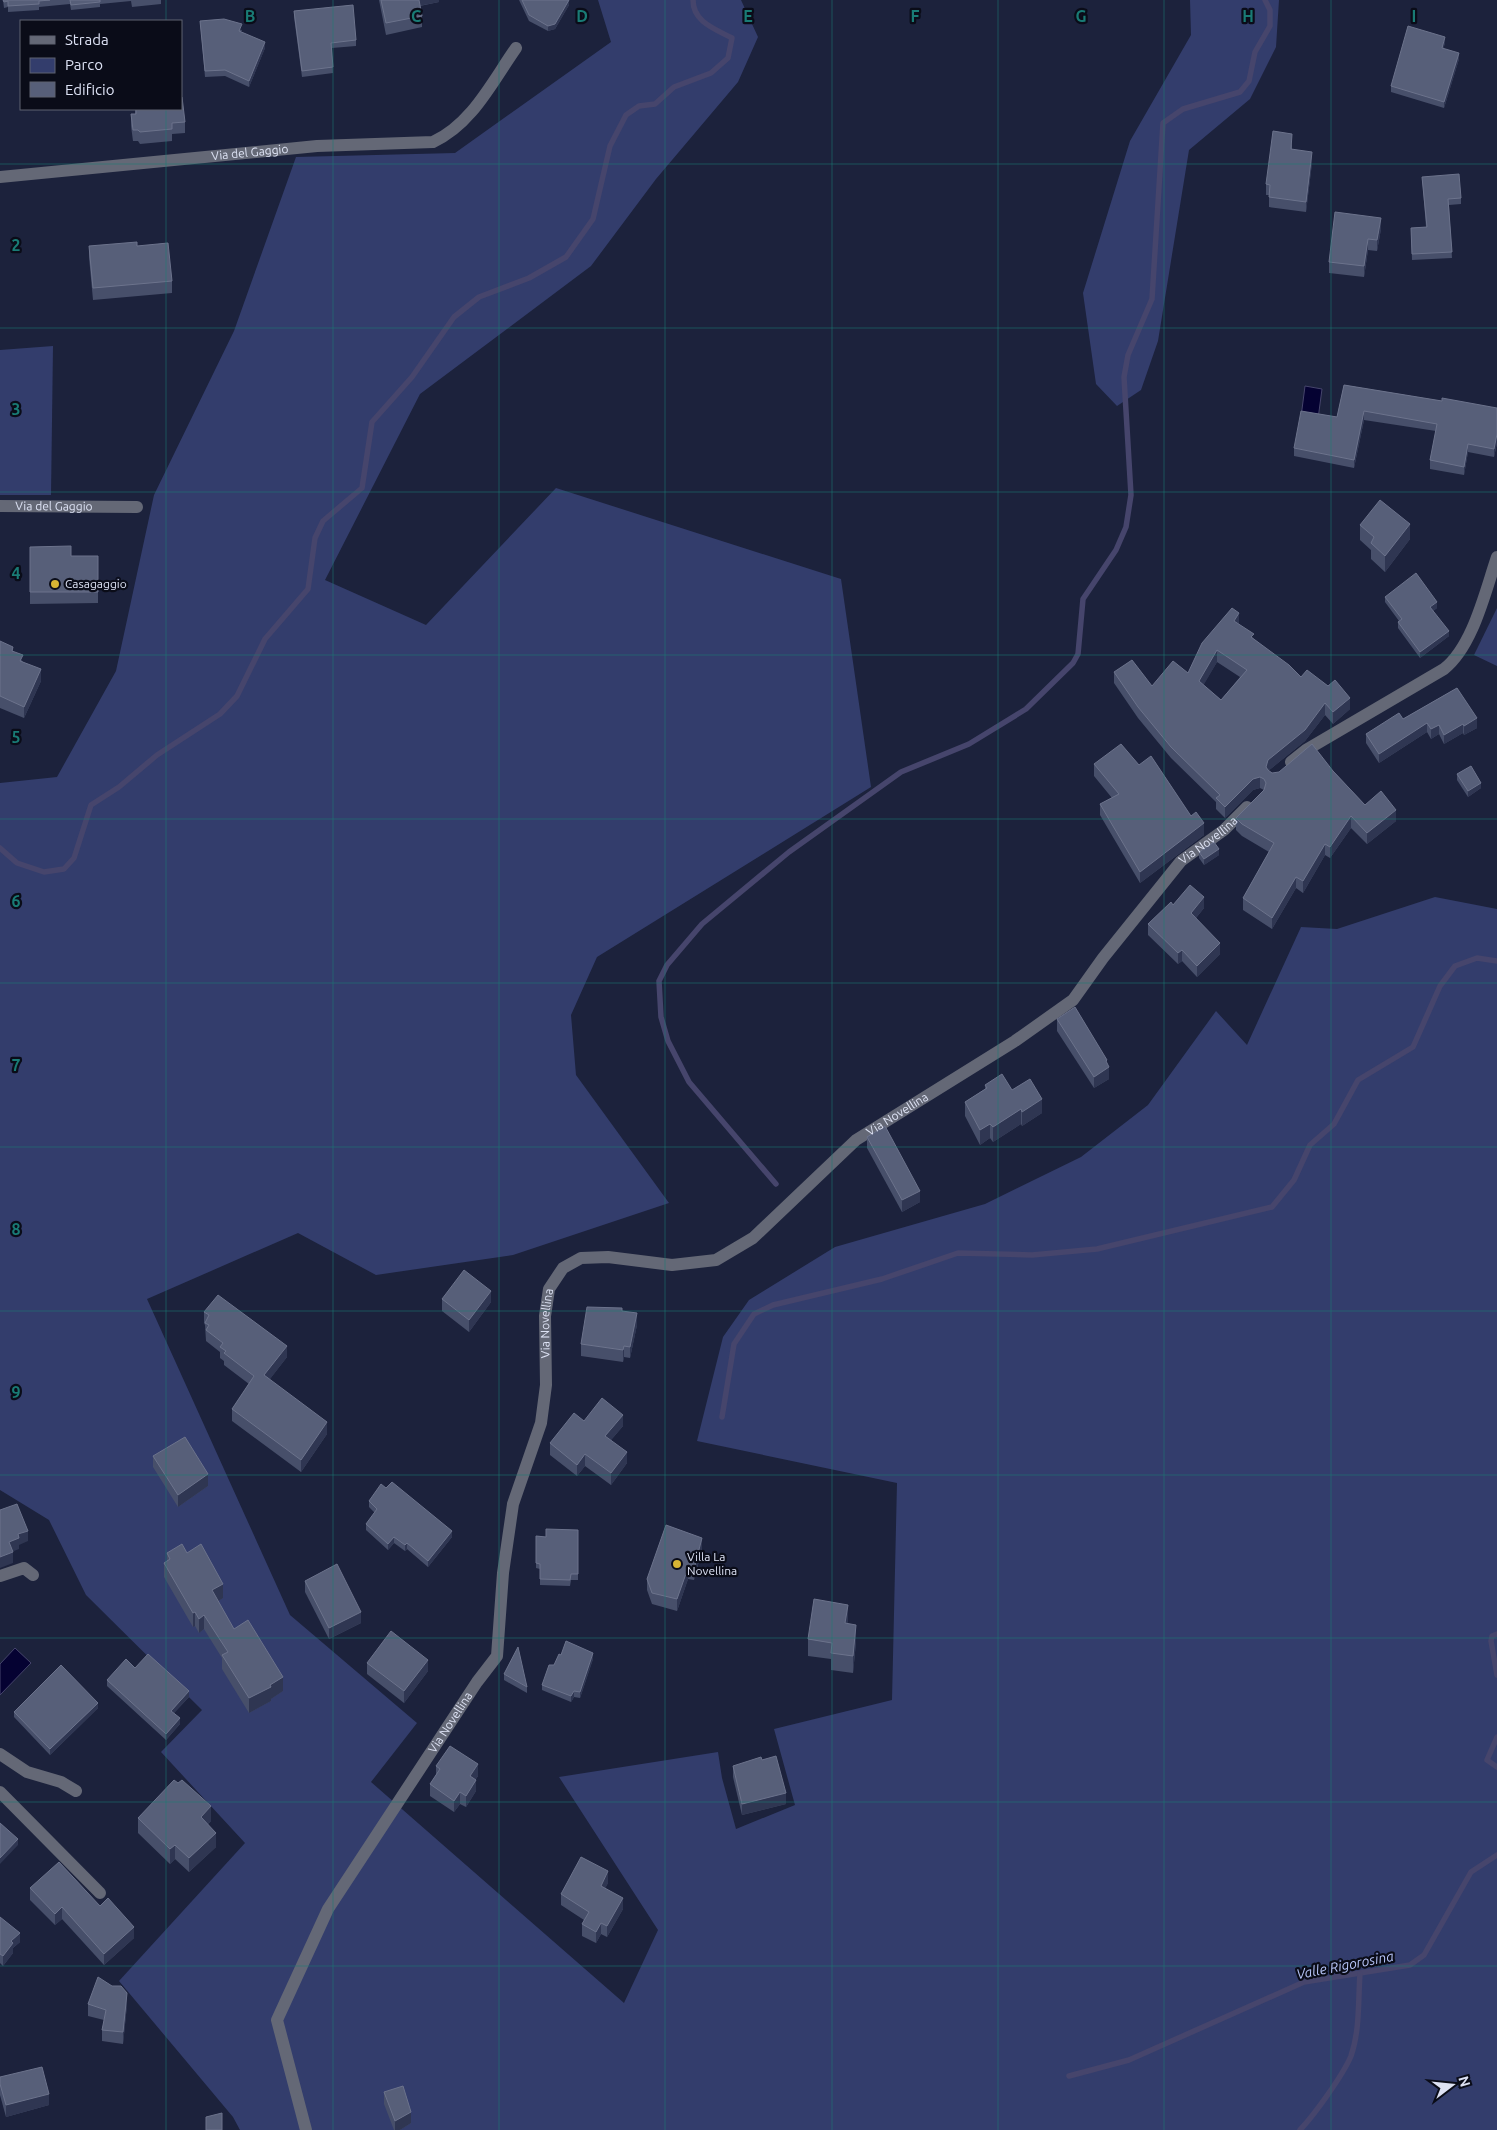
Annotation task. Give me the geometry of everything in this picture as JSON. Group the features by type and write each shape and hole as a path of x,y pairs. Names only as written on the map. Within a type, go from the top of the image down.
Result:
{"street":[{"name":"Via del Gaggio","path":"0,177 317,146 434,142 448,135 463,123 516,48"},
{"name":"Via del Gaggio","path":"0,506 137,507"},
{"path":"1281,771 1306,750 1435,674 1455,660 1476,616 1497,557"},
{"name":"Via Novellina","path":"306,2130 278,2020 328,1909 477,1682 497,1656 503,1573 514,1504 541,1423 546,1385 546,1307 549,1289 563,1268 581,1258 608,1257 672,1265 716,1260 753,1238 827,1170 856,1140 1016,1041 1073,1000 1103,958 1181,861 1224,830 1258,796"},
{"path":"0,1576 24,1568 33,1575"},
{"path":"0,1754 27,1772 61,1782 76,1791"},
{"path":"0,1792 100,1893"}],"green space":[{"path":"598,0 741,0 758,37 738,82 656,179 591,266 420,394 325,580 426,625 556,488 841,579 871,787 597,957 571,1015 576,1075 669,1203 513,1255 376,1275 298,1233 147,1299 290,1615 417,1723 371,1782 624,2003 658,1930 559,1777 718,1752 722,1778 736,1829 795,1805 774,1729 892,1700 897,1483 697,1441 723,1337 749,1300 835,1247 985,1204 1081,1157 1148,1105 1216,1011 1247,1045 1301,927 1337,929 1435,897 1497,909 1497,2130 240,2130 233,2117 119,1981 245,1843 161,1752 202,1710 86,1595 49,1520 0,1490 0,783 57,777 116,671 154,495 234,331 296,157 455,153 611,42"},
{"path":"1190,0 1279,0 1276,47 1250,99 1189,150 1158,341 1141,390 1117,406 1096,384 1083,293 1130,141 1191,35"},
{"path":"53,346 51,495 0,495 0,350"},
{"path":"1497,608 1497,666 1474,655"}],"shaded area":[{"path":"1305,386 1322,389 1318,419 1301,417"},
{"path":"15,1648 31,1663 0,1695 0,1664"}],"building":[{"path":"3,0 50,0 39,1 39,4 8,6 8,1 4,2"},
{"path":"70,0 100,0 100,2 71,5"},
{"path":"381,0 419,0 422,16 386,23"},
{"path":"522,0 569,0 555,24 548,26 529,15"},
{"path":"353,5 356,40 331,43 333,67 302,71 294,11"},
{"path":"224,19 242,24 239,31 265,42 249,81 225,70 205,71 200,21"},
{"path":"1408,26 1445,37 1442,48 1459,53 1444,102 1391,86"},
{"path":"182,97 185,122 172,123 172,129 140,132 133,130 131,114 136,114 136,110 182,110"},
{"path":"1273,131 1292,134 1291,149 1312,152 1306,202 1269,197 1270,185 1266,184"},
{"path":"1459,174 1461,198 1448,199 1452,252 1412,254 1411,228 1427,227 1422,177"},
{"path":"1335,212 1381,218 1377,240 1368,239 1364,266 1329,262"},
{"path":"137,242 137,246 168,243 172,281 93,288 89,246"},
{"path":"1344,385 1442,401 1442,398 1497,408 1497,434 1494,449 1468,444 1464,467 1430,460 1437,424 1364,411 1354,460 1294,448 1301,411 1337,417"},
{"path":"1380,500 1410,524 1385,556 1371,543 1374,537 1360,525"},
{"path":"71,546 71,556 98,556 98,592 30,592 30,547"},
{"path":"1416,573 1437,602 1430,607 1449,631 1420,652 1398,622 1402,619 1385,597"},
{"path":"1232,608 1239,613 1234,621 1254,634 1251,637 1289,665 1301,677 1307,670 1328,686 1335,680 1350,698 1333,712 1325,703 1305,730 1268,760 1266,767 1272,773 1279,772 1312,744 1333,771 1365,805 1381,791 1396,810 1367,833 1351,816 1330,847 1325,844 1303,881 1296,877 1272,918 1243,898 1274,843 1242,824 1236,818 1264,790 1266,783 1264,779 1260,777 1253,779 1225,807 1216,798 1220,795 1171,747 1138,707 1114,672 1132,660 1152,686 1173,661 1188,673 1202,643","holes":["1217,650 1247,670 1221,700 1199,681"]},
{"path":"0,641 13,647 12,651 23,655 20,661 41,669 24,707 0,696"},
{"path":"1457,688 1477,718 1444,735 1439,725 1431,729 1427,723 1379,754 1366,734 1399,713 1403,719"},
{"path":"1121,744 1139,765 1151,756 1191,816 1196,812 1204,823 1140,872 1100,804 1119,794 1094,764"},
{"path":"1471,766 1481,783 1468,791 1457,774"},
{"path":"1214,842 1219,849 1204,859 1199,852"},
{"path":"1190,885 1204,897 1191,913 1220,943 1197,966 1182,950 1178,953 1148,924 1171,902 1173,905"},
{"path":"1075,1007 1107,1060 1109,1067 1094,1077 1057,1019"},
{"path":"1002,1074 1012,1090 1030,1079 1042,1099 1022,1112 1021,1109 993,1127 990,1124 980,1130 965,1102 987,1088 985,1085"},
{"path":"885,1126 920,1191 902,1200 867,1137"},
{"path":"464,1270 491,1291 469,1320 442,1299"},
{"path":"218,1295 287,1346 264,1375 327,1422 301,1460 232,1409 254,1376 224,1353 226,1351 220,1347 223,1343 206,1330 209,1325 205,1323 209,1315 204,1312"},
{"path":"587,1307 622,1308 622,1311 637,1313 630,1347 624,1346 623,1350 581,1344"},
{"path":"602,1398 623,1415 605,1436 627,1452 611,1473 585,1454 577,1465 550,1443 574,1413 584,1421"},
{"path":"185,1437 208,1474 178,1495 153,1456"},
{"path":"392,1482 452,1531 428,1561 407,1543 405,1545 394,1537 388,1544 366,1524 377,1509 369,1501 381,1484 386,1488"},
{"path":"17,1504 28,1531 18,1534 19,1538 9,1542 13,1552 0,1557 0,1510"},
{"name":"Villa La Novellina","path":"666,1525 702,1538 694,1569 688,1568 677,1599 652,1593 647,1579"},
{"path":"546,1529 578,1530 578,1574 571,1574 570,1580 540,1579 540,1564 536,1563 536,1536 546,1537"},
{"path":"182,1544 187,1553 201,1544 223,1584 212,1590 234,1629 248,1620 283,1677 270,1685 271,1687 249,1698 222,1655 228,1652 204,1615 199,1619 195,1612 193,1613 164,1563 170,1559 167,1553"},
{"path":"337,1564 361,1612 329,1628 305,1581"},
{"path":"814,1599 848,1605 845,1623 856,1625 853,1656 831,1653 832,1643 808,1639"},
{"path":"391,1631 428,1660 404,1691 367,1663"},
{"path":"566,1641 593,1653 580,1692 574,1691 571,1696 542,1685 549,1665 554,1665 559,1654 561,1655"},
{"path":"518,1647 527,1687 504,1674"},
{"path":"148,1654 189,1691 171,1711 180,1718 166,1734 107,1680 126,1659 135,1668"},
{"path":"61,1665 98,1703 50,1749 14,1712"},
{"path":"450,1746 478,1764 470,1776 476,1780 466,1796 460,1792 454,1801 430,1784 440,1769 436,1766"},
{"path":"776,1756 786,1793 742,1804 733,1766 761,1757 762,1760"},
{"path":"174,1780 178,1783 182,1780 211,1806 201,1817 216,1833 189,1858 175,1845 170,1849 138,1818"},
{"path":"0,1823 18,1839 0,1858"},
{"path":"581,1857 608,1871 601,1886 623,1898 607,1926 601,1923 596,1932 582,1924 589,1912 561,1894"},
{"path":"59,1862 100,1906 108,1898 134,1927 104,1954 62,1907 55,1914 30,1888"},
{"path":"0,1917 20,1933 11,1941 13,1943 3,1956 0,1954"},
{"path":"98,1977 112,1986 121,1986 127,1993 123,2032 102,2030 106,2010 88,2004"},
{"path":"42,2067 49,2094 6,2105 0,2077"},
{"path":"403,2086 411,2112 395,2121 384,2092"},
{"path":"222,2113 222,2130 206,2130 206,2117"}],"waterway":[{"path":"0,848 17,863 44,872 64,869 74,858 91,805 119,787 157,755 220,714 237,696 265,639 308,589 315,538 323,521 362,488 372,422 412,377 454,317 479,297 529,278 566,257 593,219 610,146 626,115 639,106 655,104 674,87 711,73 728,58 732,38 706,24 697,14 693,0"},
{"path":"776,1184 689,1082 668,1041 661,1017 659,981 667,965 702,924 789,852 901,772 969,744 1026,709 1073,663 1078,654 1083,599 1116,550 1126,527 1131,495 1124,377 1128,355 1152,299 1163,123 1183,109 1240,92 1249,81 1255,52 1270,26 1270,10 1265,0"},
{"path":"722,1417 734,1344 754,1314 773,1305 882,1279 958,1253 1032,1255 1097,1249 1272,1207 1294,1180 1310,1145 1334,1124 1358,1080 1413,1047 1440,986 1455,966 1477,958 1497,961"},
{"name":"Valle Rigorosina","path":"1497,1634 1492,1636 1491,1641 1497,1675"},
{"name":"Valle Rigorosina","path":"1497,1737 1487,1760 1497,1767"},
{"name":"Valle Rigorosina","path":"1069,2076 1129,2060 1304,1982 1410,1965 1424,1955 1471,1872 1497,1855"},
{"path":"1300,2130 1328,2094 1351,2056 1357,2026 1360,1974"}],"place":[{"name":"Casagaggio","path":"55,584"},
{"name":"Villa La Novellina","path":"677,1564"}]}
